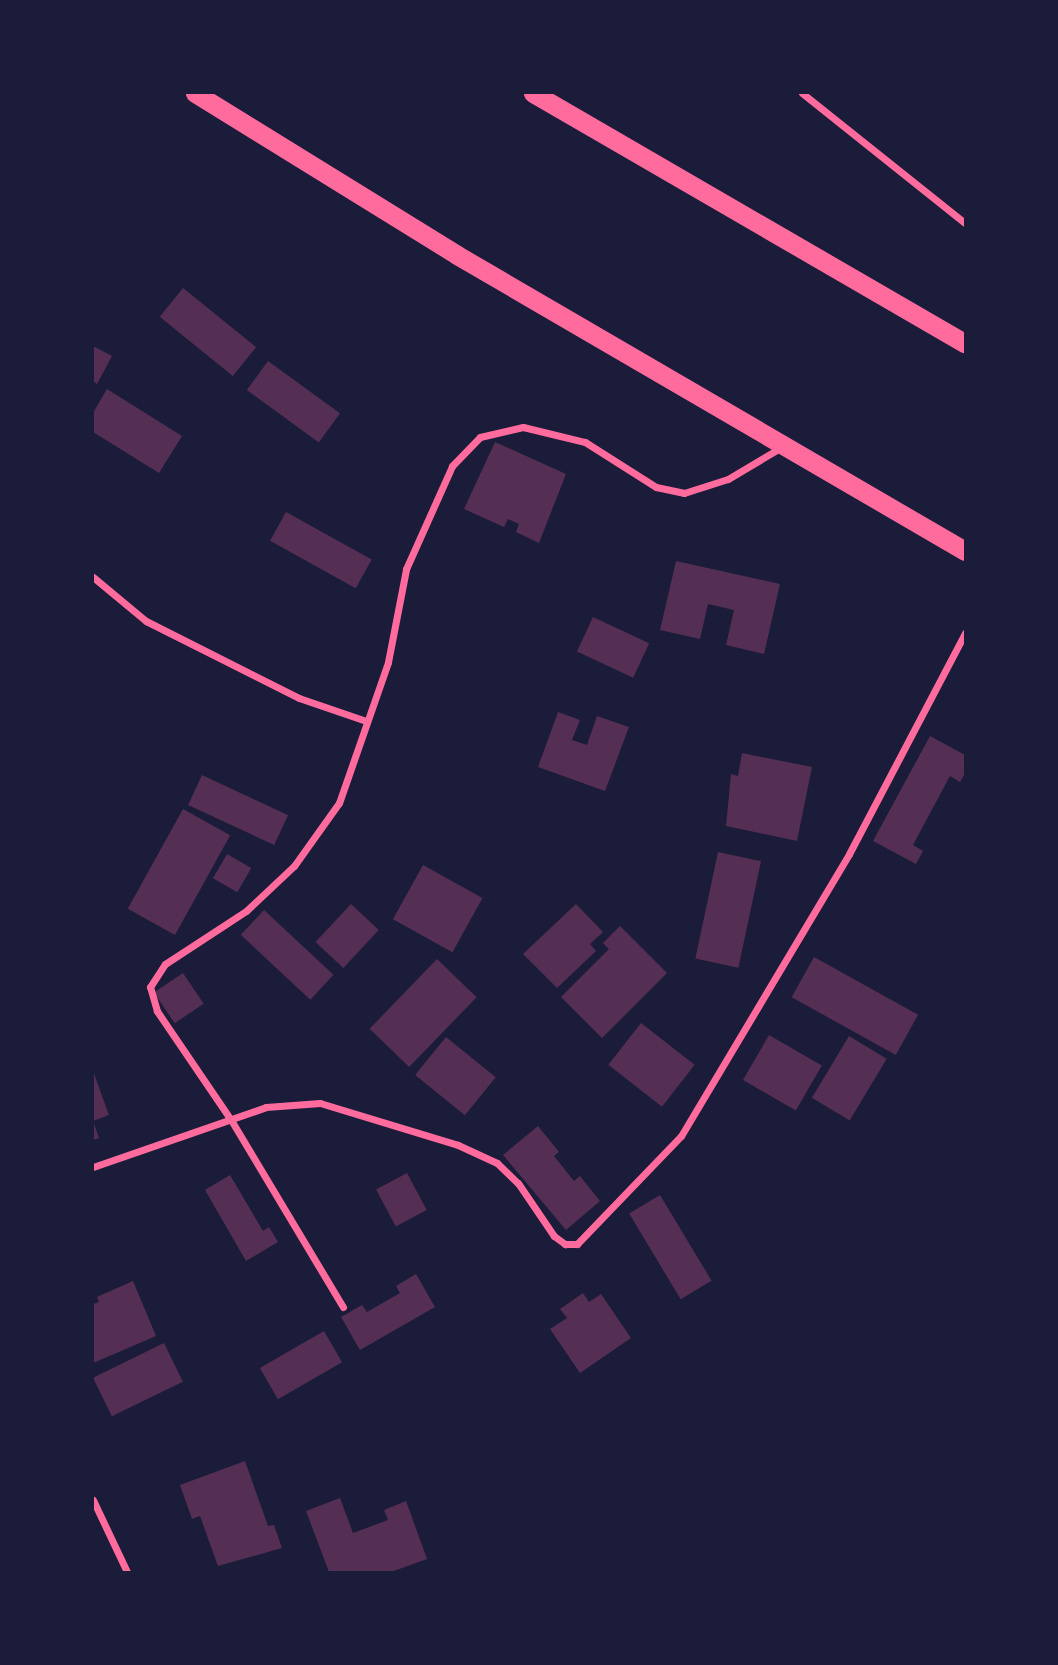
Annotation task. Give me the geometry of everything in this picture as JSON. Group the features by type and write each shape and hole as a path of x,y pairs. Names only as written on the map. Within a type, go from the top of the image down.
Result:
{"highway":[{"path":"195,93 781,447 965,551"},
{"path":"533,93 965,343"}],"street":[{"path":"802,93 965,223"},
{"path":"343,1307 230,1120 158,1011 150,987 165,964 246,911 294,866 339,803 388,662 406,569 452,466 480,437 523,428 585,442 656,487 684,493 728,479 781,447"},
{"path":"93,577 146,621 299,698 366,722"},
{"path":"93,1167 266,1107 320,1103 457,1144 497,1163 518,1183 554,1236 565,1244 577,1244 681,1136 849,854 965,633"},
{"path":"93,1500 127,1572"}],"building":[{"path":"183,288 256,347 233,376 160,317"},
{"path":"93,346 112,356 97,384 93,381"},
{"path":"268,361 340,413 319,442 247,390"},
{"path":"107,389 182,436 159,473 93,432 93,413"},
{"path":"495,442 566,474 539,543 516,532 519,524 508,519 504,527 464,509"},
{"path":"286,512 372,560 356,588 270,541"},
{"path":"676,561 780,584 764,654 726,645 734,610 708,604 700,639 660,630"},
{"path":"593,617 649,643 633,678 577,651"},
{"path":"558,712 580,720 572,740 587,745 597,716 629,727 605,791 538,767"},
{"path":"930,736 965,755 965,773 960,782 950,776 913,845 923,851 916,864 873,841"},
{"path":"742,753 812,767 797,841 726,826 731,774 738,776"},
{"path":"202,775 288,815 274,845 188,805"},
{"path":"183,809 230,835 175,935 128,909"},
{"path":"718,852 761,861 738,968 695,959"},
{"path":"227,854 251,868 237,892 213,878"},
{"path":"423,865 482,898 452,952 393,919"},
{"path":"351,904 379,930 343,968 316,942"},
{"path":"576,904 603,932 590,944 596,951 557,988 523,954"},
{"path":"264,910 333,975 310,1000 241,935"},
{"path":"620,926 667,973 602,1038 561,997 609,949 603,943"},
{"path":"814,957 918,1015 896,1055 792,997"},
{"path":"437,959 477,997 409,1067 370,1029"},
{"path":"183,973 204,1004 175,1023 154,993"},
{"path":"641,1023 695,1065 662,1107 608,1065"},
{"path":"769,1035 822,1066 796,1111 743,1080"},
{"path":"849,1036 887,1059 850,1120 812,1098"},
{"path":"446,1037 496,1077 465,1115 415,1075"},
{"path":"93,1071 109,1115 93,1121"},
{"path":"93,1121 99,1138 93,1140"},
{"path":"538,1126 559,1152 554,1156 574,1181 580,1176 600,1201 566,1230 503,1155"},
{"path":"407,1173 427,1210 396,1227 376,1189"},
{"path":"230,1175 263,1231 269,1227 278,1242 246,1261 205,1190"},
{"path":"660,1195 712,1281 681,1299 629,1214"},
{"path":"416,1274 435,1307 360,1350 341,1317 362,1305 367,1312 400,1293 396,1286"},
{"path":"133,1281 156,1336 93,1363 93,1304 99,1302 97,1297"},
{"path":"583,1293 589,1302 601,1294 631,1338 580,1373 550,1329 567,1318 560,1309"},
{"path":"324,1331 342,1362 278,1399 260,1368"},
{"path":"164,1343 183,1382 112,1416 93,1378"},
{"path":"245,1461 268,1526 274,1525 282,1548 218,1566 200,1516 192,1519 180,1485"},
{"path":"340,1498 353,1533 388,1520 384,1510 406,1501 427,1559 391,1572 329,1572 306,1511"}]}
